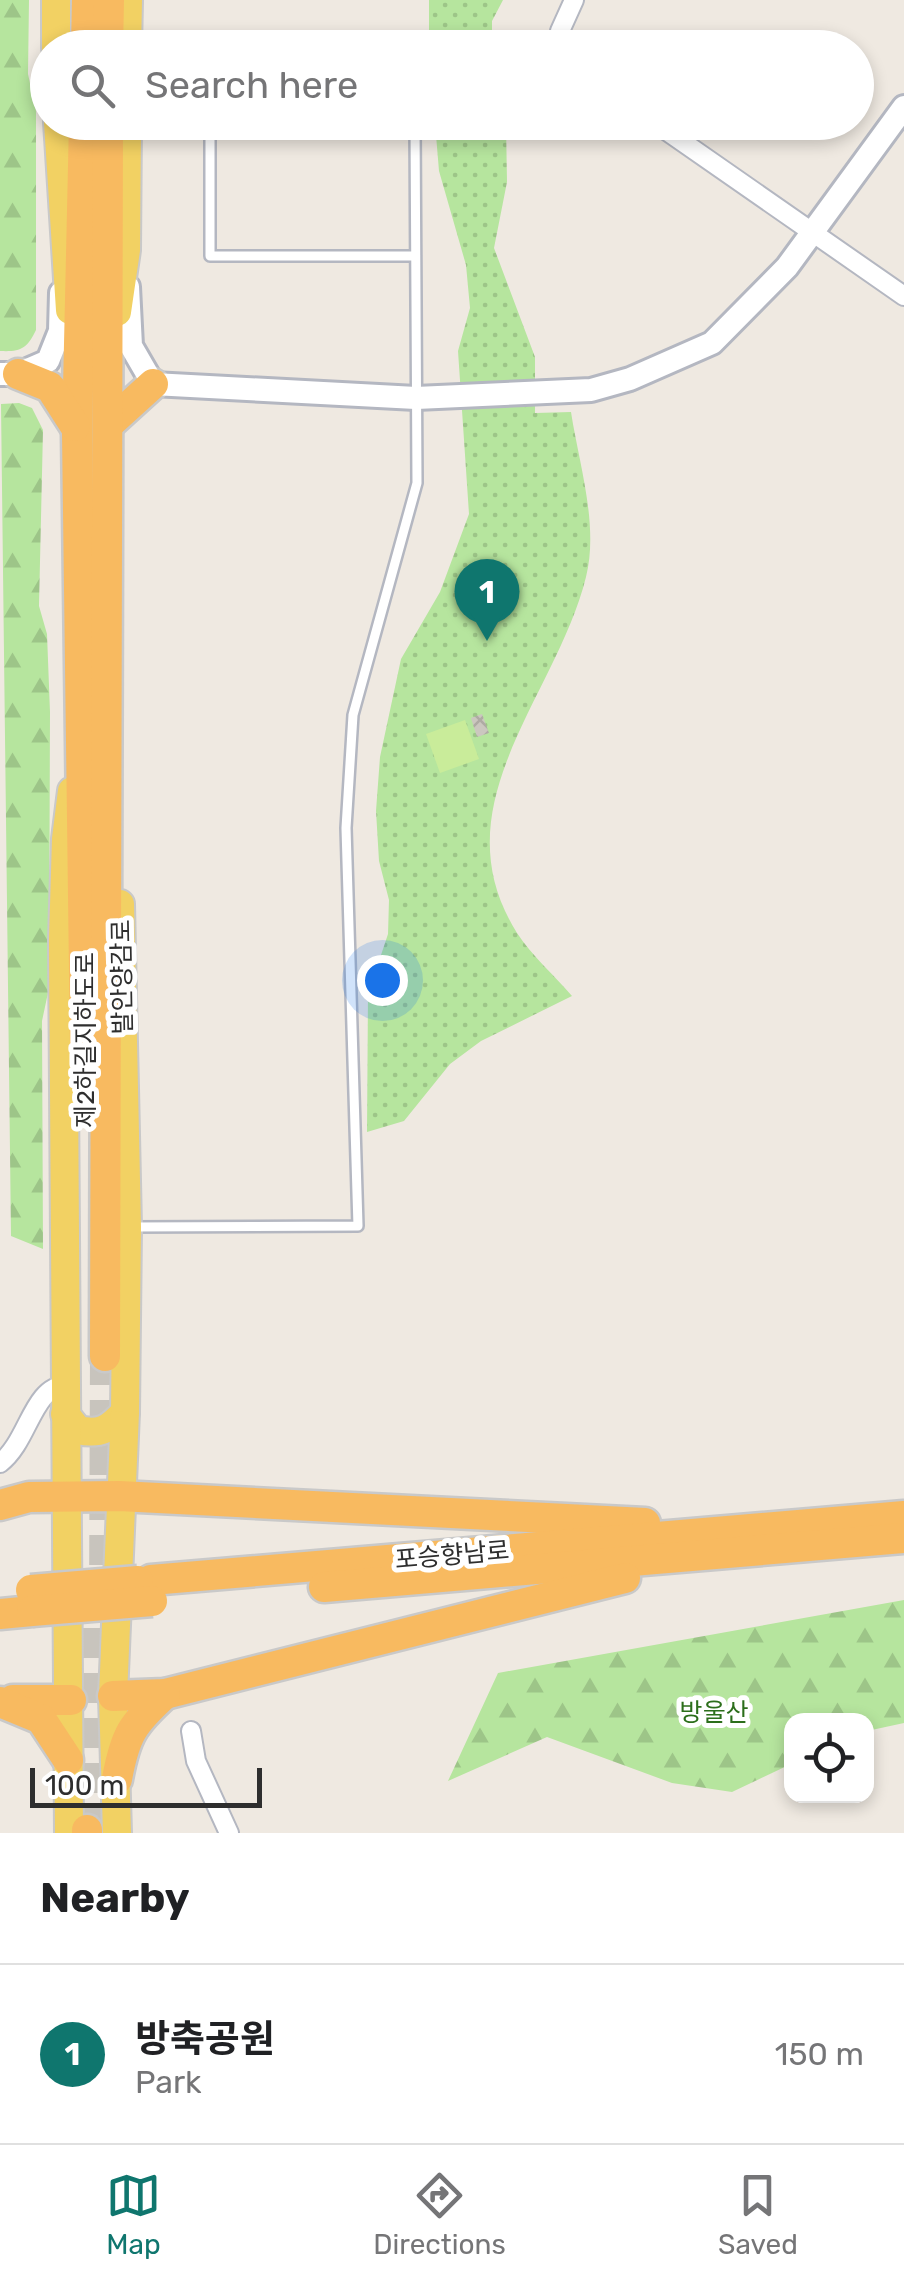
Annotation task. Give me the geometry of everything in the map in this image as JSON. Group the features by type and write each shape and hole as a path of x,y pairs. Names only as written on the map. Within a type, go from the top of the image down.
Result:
{"highway":[{"path":"86,30 87,0"},
{"path":"108,30 109,0"},
{"path":"82,725 78,371 84,140"},
{"name":"발안양감로","path":"106,768 111,358 108,140"},
{"path":"9,374 50,387 71,414 78,433"},
{"path":"109,424 153,384"},
{"name":"제2하길지하도로","path":"82,725 96,1356 106,768"},
{"path":"0,1505 29,1497 119,1496 742,1529"},
{"name":"포승향남로","path":"152,1591 742,1529 904,1516"},
{"name":"포승향남로","path":"0,1593 32,1600 711,1556 904,1538"},
{"path":"112,1696 165,1694 711,1556"},
{"name":"포승향남로","path":"0,1614 32,1600"},
{"path":"117,1779 124,1741 135,1722 165,1694"},
{"path":"0,1701 71,1700"},
{"path":"0,1701 41,1719 68,1760"}],"main road":[{"path":"56,0 56,30"},
{"path":"127,30 128,0"},
{"path":"58,140 64,266 78,371"},
{"path":"111,358 126,250 127,140"},
{"path":"81,1832 68,1760 70,1496 65,1414 63,940 66,838 82,725"},
{"name":"발안양감로","path":"106,768 119,853 127,1227 125,1412 112,1696 118,1833"},
{"path":"65,1414 78,1430 96,1434 109,1429 125,1412"},
{"path":"71,1700 112,1696"},
{"path":"68,1760 76,1750 93,1746 108,1755 117,1779"}],"street":[{"path":"560,30 574,0"},
{"path":"126,250 131,346 153,384 416,398 590,390 630,379 712,343 788,268 904,107"},
{"path":"9,374 48,361 60,332 58,140"},
{"path":"680,140 904,296"},
{"path":"0,1463 29,1428 36,1404 45,1393 66,1385"},
{"path":"191,1731 196,1762 228,1833"}],"lane":[{"path":"210,140 210,256 415,256"},
{"path":"127,1227 358,1226 346,828 353,716 417,483 415,140"}],"green space":[{"path":"0,0 29,0 30,140 36,140 36,330 18,350 0,351"},
{"path":"429,0 503,0 492,21 492,30 429,30"},
{"path":"436,140 506,140 507,182 494,248 535,357 535,413 571,412 586,494 590,537 586,577 571,622 510,752 496,796 490,840 496,886 517,933 572,996 481,1041 450,1064 404,1121 367,1132 368,994 388,934 389,900 379,861 376,811 380,757 401,659 440,592 469,514 458,351 470,308 466,265 439,171"},
{"path":"19,403 32,408 43,430 39,606 47,634 50,712 49,988 42,1021 43,1249 11,1236 1,404"},
{"path":"465,720 479,759 440,773 426,734"},
{"name":"방울산","path":"904,1600 904,1723 874,1729 874,1713 784,1713 784,1767 732,1792 672,1783 547,1737 448,1781 498,1673"}],"building":[{"path":"482,714 489,733 477,737 471,718"}],"tunnel":[{"path":"104,1610 105,1356"},
{"path":"86,1583 87,1830"}],"place":[{"name":"방축공원","path":"487,641"}]}
